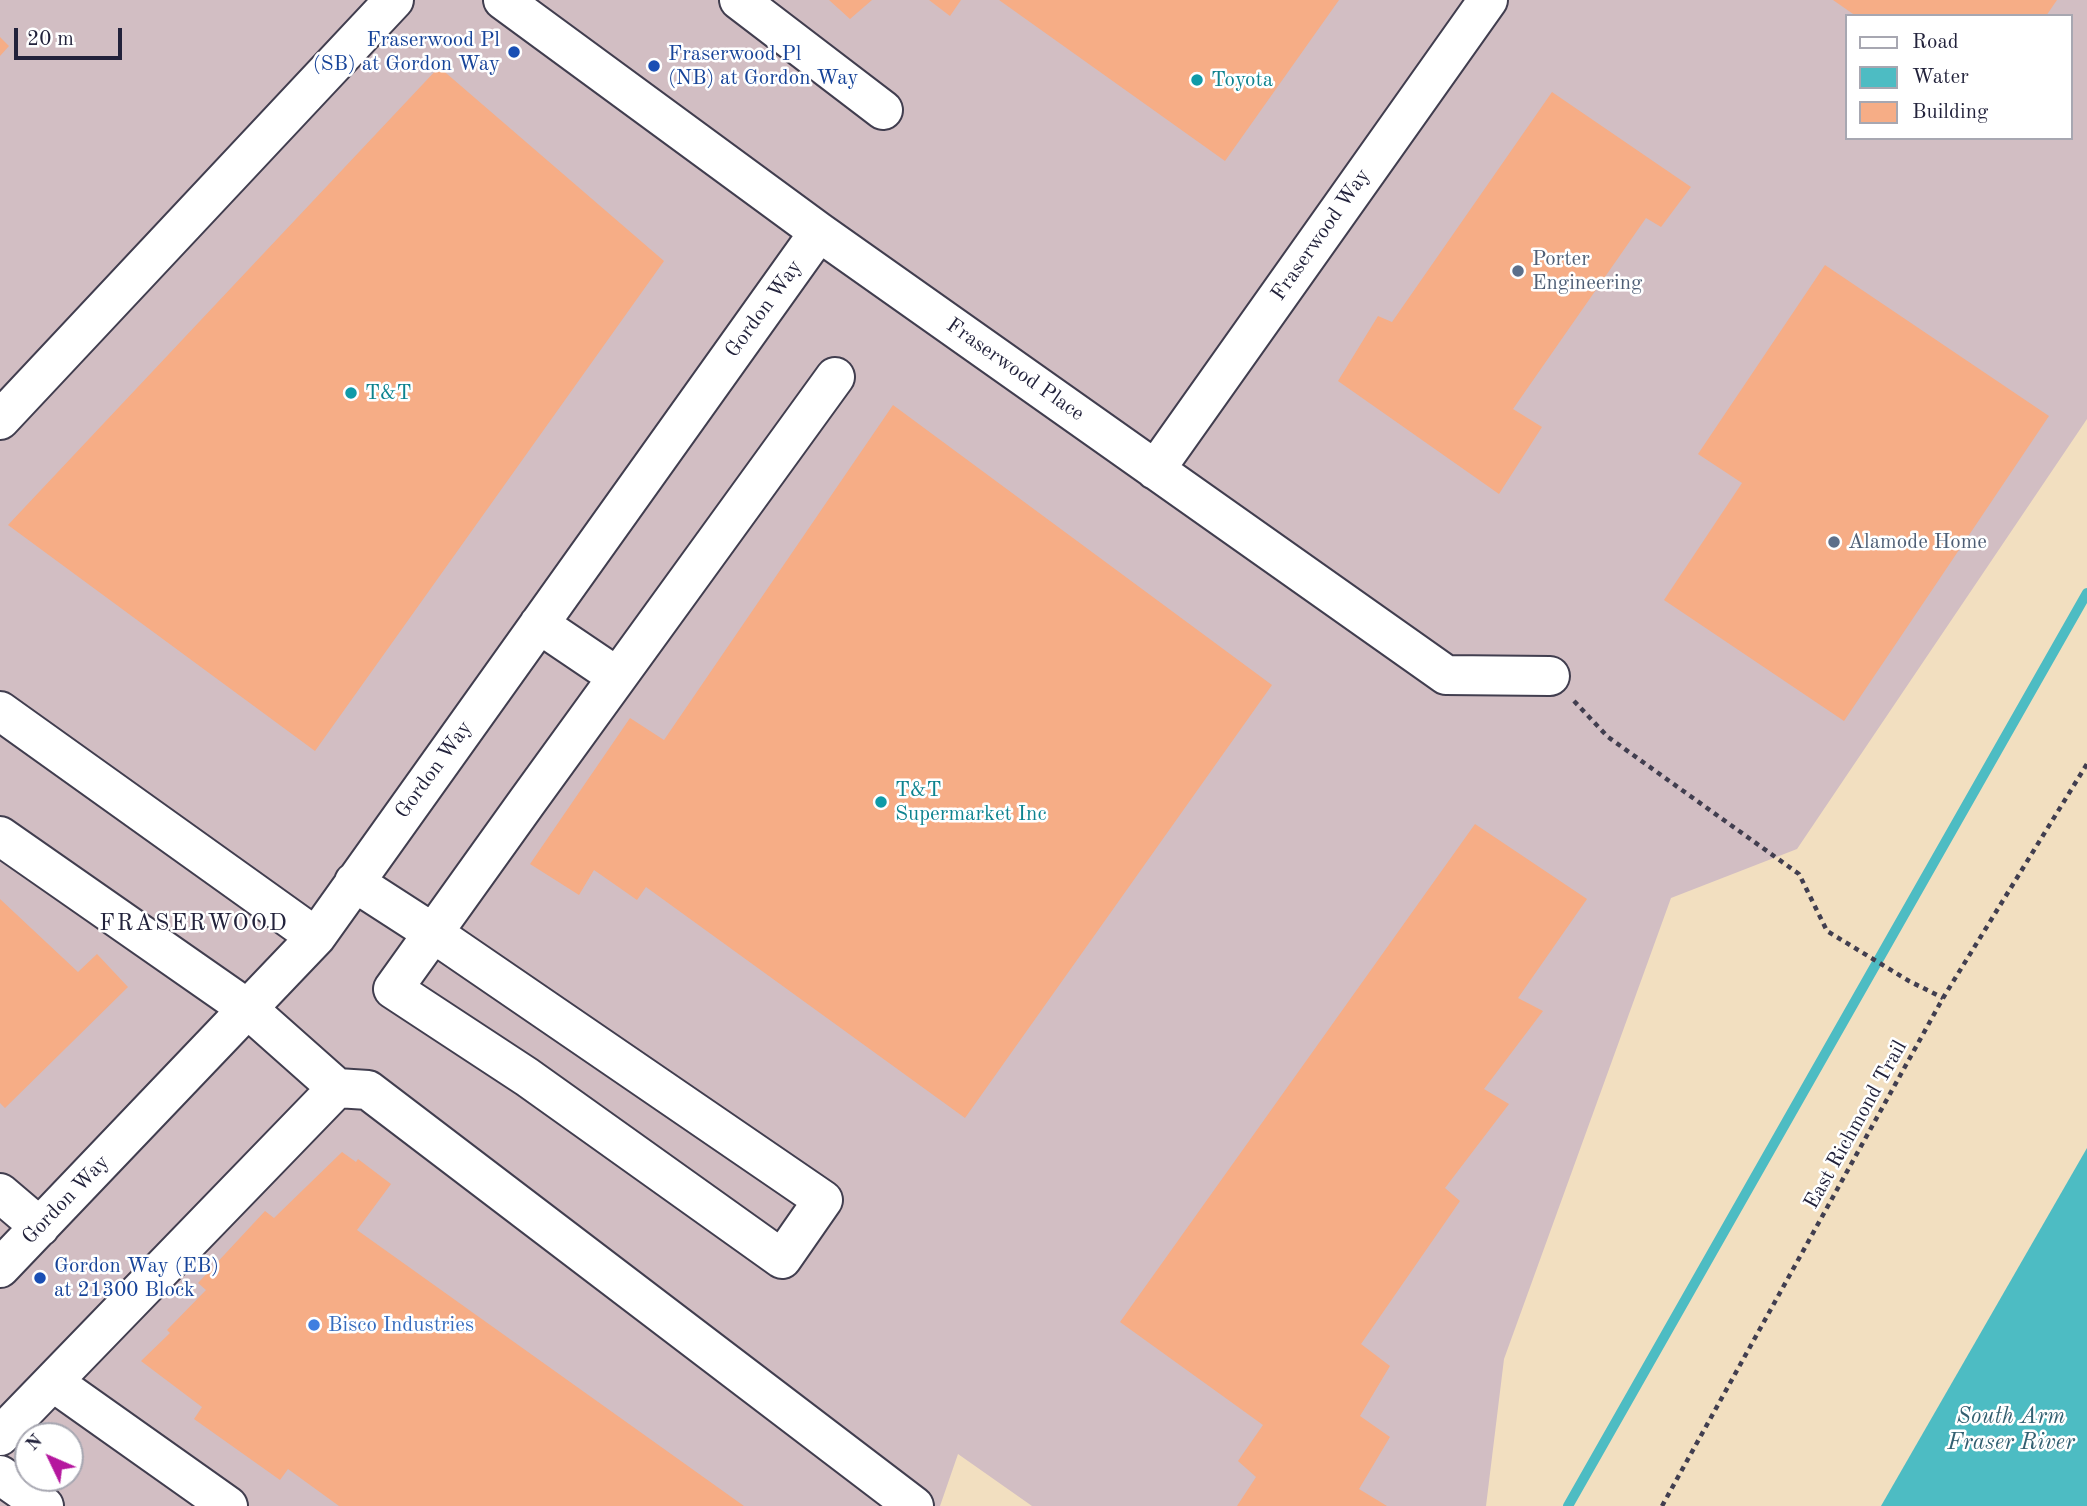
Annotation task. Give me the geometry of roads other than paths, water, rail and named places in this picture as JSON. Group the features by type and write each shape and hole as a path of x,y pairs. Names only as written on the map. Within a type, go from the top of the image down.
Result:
{"street":[{"path":"0,420 394,0"},
{"name":"Fraserwood Place","path":"503,0 819,232 1446,675 1550,676"},
{"path":"738,0 883,110"},
{"name":"Fraserwood Way","path":"1155,470 1488,0"},
{"name":"Gordon Way","path":"0,1268 316,937 819,232"},
{"path":"354,882 433,933 823,1200 782,1259 527,1077 393,989 433,933 616,676 835,377"},
{"path":"539,624 616,676"},
{"path":"0,711 316,937"},
{"path":"0,836 248,1009 337,1087 368,1090 895,1499"},
{"path":"2,1431 337,1087"},
{"path":"0,1193 40,1227"},
{"path":"53,1381 228,1506"},
{"path":"0,1475 44,1506"}],"water":[{"name":"South Arm Fraser River","path":"2087,1148 2087,1506 1881,1506"}],"waterway":[{"path":"1568,1506 2087,593"}],"place":[{"name":"Fraserwood Pl (SB) at Gordon Way","path":"514,52"},
{"name":"Fraserwood Pl (NB) at Gordon Way","path":"654,66"},
{"name":"Toyota","path":"1197,80"},
{"name":"Porter Engineering","path":"1518,271"},
{"name":"T&T","path":"351,393"},
{"name":"Alamode Home","path":"1834,542"},
{"name":"T&T Supermarket Inc","path":"881,802"},
{"name":"Gordon Way (EB) at 21300 Block","path":"40,1278"},
{"name":"Bisco Industries","path":"314,1325"}],"district":[{"name":"FRASERWOOD","path":"194,924"}]}
